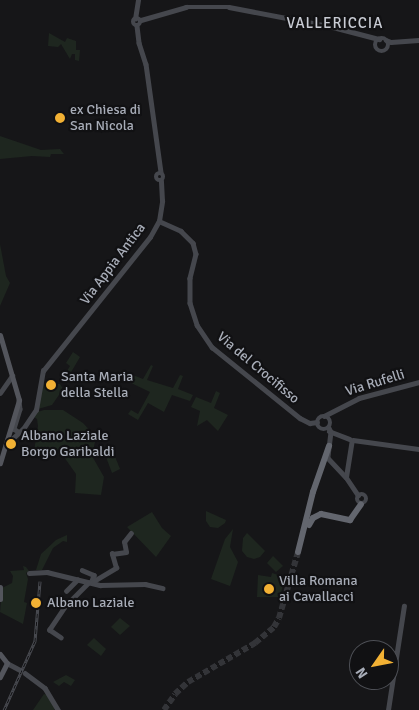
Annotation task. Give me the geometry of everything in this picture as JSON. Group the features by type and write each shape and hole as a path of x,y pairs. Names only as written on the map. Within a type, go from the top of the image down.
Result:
{"highway":[{"path":"329,446 313,492 299,552 309,523 315,517 321,514 350,520 361,504"}],"main road":[{"path":"0,335 19,400 0,463"},
{"path":"0,587 0,599"},
{"path":"0,654 7,664 0,677"}],"street":[{"path":"138,0 134,22 136,26 141,24 141,20"},
{"path":"135,19 141,20 186,7 229,6 370,35 378,41 419,40"},
{"name":"Via Appia Antica","path":"21,431 36,410 41,373 143,246 159,221 162,201 161,181 156,177 161,172 146,64 136,26"},
{"path":"386,40 388,48"},
{"path":"378,41 376,49 380,51 384,51 397,41"},
{"name":"Via del Crocifisso","path":"159,221 183,232 194,245 196,254 190,278 190,300 195,322 210,344 305,421 317,421"},
{"path":"0,393 12,376"},
{"path":"6,384 11,382 15,384"},
{"name":"Via Rufelli","path":"317,421 337,408 362,397 419,382"},
{"path":"19,400 20,409 14,429 16,432 21,431"},
{"name":"Via Rufelli","path":"330,419 337,408"},
{"path":"324,416 330,419 326,430 329,460 346,477 358,495 356,500 361,504 365,502 366,497 363,494 358,495"},
{"path":"305,421 309,427"},
{"path":"317,421 326,430 351,440 419,449"},
{"path":"7,440 11,440 21,431"},
{"path":"346,477 351,440"},
{"path":"61,638 50,630 65,606 91,582 116,568 112,554 126,552 124,542 131,533"},
{"path":"82,570 94,575 91,582"},
{"path":"29,573 47,572 77,580 115,586 147,585 163,588"},
{"path":"66,591 77,580"},
{"path":"388,710 404,606"},
{"path":"7,664 22,671 45,688 58,710"}],"shaded area":[{"path":"49,33 65,42 67,38 76,41 76,50 80,50 79,61 75,60 75,54 72,54 70,59 61,44 58,47 48,46"},
{"path":"0,136 41,150 60,149 64,154 51,154 50,157 32,156 0,159"},
{"path":"0,244 6,276 10,283 0,306"},
{"path":"73,352 80,357 70,374 67,371 70,366 66,363"},
{"path":"151,365 153,366 147,380 173,388 180,375 183,376 178,389 193,395 190,401 172,395 164,412 148,403 138,420 128,414 131,410 138,414 150,392 129,382 133,375 143,379"},
{"path":"43,383 48,385 46,389 50,392 55,384 60,384 63,389 52,405 38,409"},
{"path":"216,391 220,393 214,408 228,415 218,431 207,420 197,426 200,411 191,407 196,397 211,403"},
{"path":"63,410 83,423 96,437 92,456 104,477 101,495 75,493 76,474 64,457 48,451 34,451 38,426 37,419 34,417 37,412"},
{"path":"114,454 120,469 112,473 106,457"},
{"path":"206,511 226,520 225,523 218,528 210,527 206,521"},
{"path":"152,512 162,528 171,536 156,557 127,527"},
{"path":"233,529 230,547 238,562 230,586 211,579 225,539"},
{"path":"247,533 265,551 260,557 254,559 247,557 242,551 243,538"},
{"path":"67,535 67,542 63,541 53,548 42,570 36,570 41,554 56,540"},
{"path":"273,556 283,566 276,572 267,563"},
{"path":"23,566 29,571 26,573 28,579 24,602 27,603 23,624 0,612 2,588 12,583 13,576 10,571 24,570"},
{"path":"272,573 285,577 280,597 257,597 258,575 271,577"},
{"path":"120,618 130,626 120,635 111,627"},
{"path":"94,638 106,649 101,656 87,645"},
{"path":"66,675 75,680 71,686 64,682 59,686 53,682"},
{"path":"44,694 47,695 55,708 54,710 33,710"}],"tunnel":[{"path":"164,710 175,694 188,682 255,643 274,627 279,618 298,552"}],"railway":[{"path":"4,710 35,641 40,581"}],"place":[{"name":"ex Chiesa di San Nicola","path":"60,118"},
{"name":"Santa Maria della Stella","path":"51,385"},
{"name":"Albano Laziale Borgo Garibaldi","path":"11,444"},
{"name":"Villa Romana ai Cavallacci","path":"269,589"},
{"name":"Albano Laziale","path":"36,603"}],"district":[{"name":"VALLERICCIA","path":"335,24"}]}
